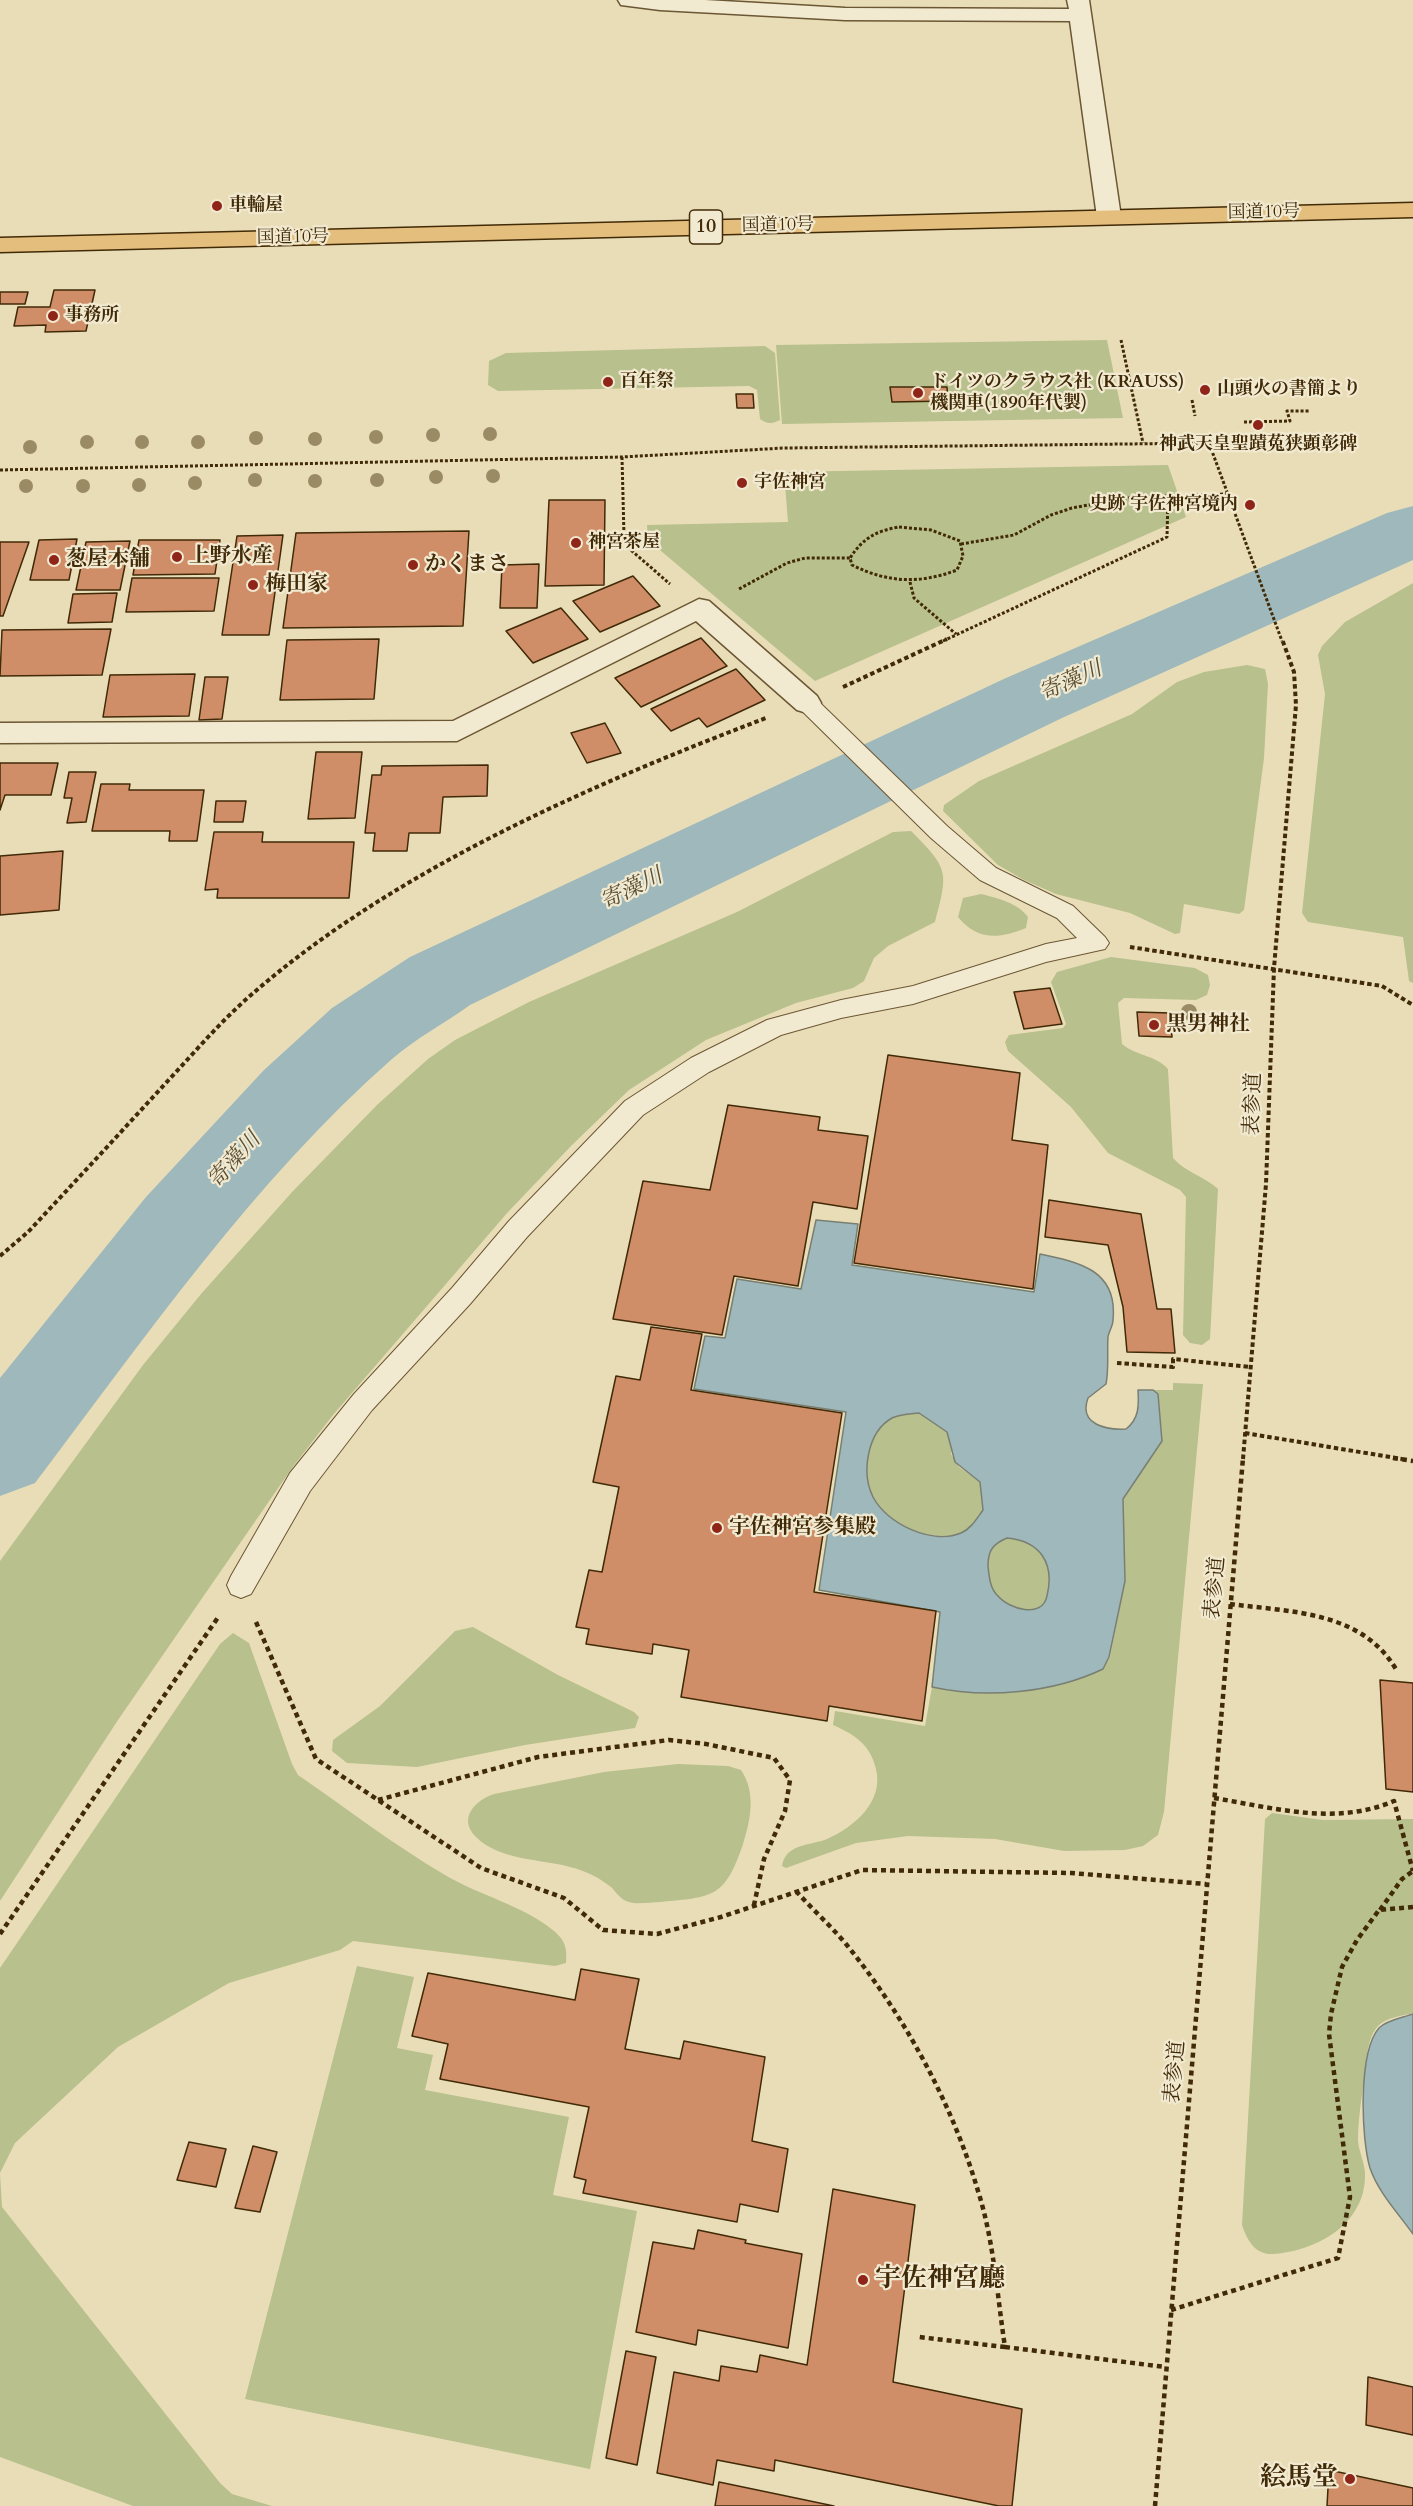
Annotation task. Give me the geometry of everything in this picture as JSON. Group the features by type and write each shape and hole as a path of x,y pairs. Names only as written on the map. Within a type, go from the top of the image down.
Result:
{"highway":[{"name":"国道10号","path":"0,245 1413,210"}],"street":[{"path":"629,0 671,5 845,14 1079,8 1109,217"},
{"path":"0,733 457,731 699,608 812,708"}],"lane":[{"path":"812,708 939,832 988,874 1065,912 1097,943"},
{"path":"241,1585 300,1482 363,1402 461,1296 518,1229 634,1108 700,1065 775,1028 841,1009 913,995 1046,953 1097,943"}],"path":[{"path":"0,470 622,457 784,448 1143,443 1121,340"},
{"path":"1192,400 1195,416"},
{"path":"1244,422 1290,421 1287,411 1309,411"},
{"name":"表参道","path":"1143,443 1209,443 1226,494 1294,672 1296,705 1274,968 1266,1184 1155,2506"},
{"path":"622,457 624,536 632,551 699,608 787,563 805,558 850,558"},
{"path":"961,544 963,560 957,570 943,576 910,582 882,579 852,565 850,558 856,545 869,535 891,529 928,527 946,533 961,544 1014,536 1052,515 1072,508 1127,498 1226,494"},
{"path":"0,1256 28,1232 232,1012 261,985 324,937 423,877 523,822 706,741 812,708 956,634 1167,537 1168,496"},
{"path":"910,582 914,598 956,634"},
{"path":"1097,943 1382,986 1413,1005"},
{"path":"1117,1363 1173,1367 1173,1359 1250,1367"},
{"path":"1245,1433 1413,1461"},
{"path":"241,1585 316,1759 481,1868 564,1898 603,1930 657,1934 862,1870 1071,1873 1206,1884"},
{"path":"0,1934 241,1585"},
{"path":"1230,1604 1321,1618 1352,1628 1380,1644 1392,1656 1397,1671"},
{"path":"378,1801 538,1757 669,1740 706,1744 774,1758 790,1780 785,1811 764,1859 754,1905"},
{"path":"1171,2310 1338,2258 1350,2197 1329,2034 1331,2007 1341,1966 1348,1951 1402,1879 1413,1871 1394,1801 1380,1809 1352,1814 1296,1810 1214,1798"},
{"path":"796,1891 851,1951 906,2033 950,2112 971,2168 988,2229 1005,2347"},
{"path":"1380,1910 1413,1907"},
{"path":"919,2337 1165,2367"}],"green space":[{"path":"1107,340 1123,418 782,424 776,345"},
{"path":"765,346 775,353 780,420 772,423 760,419 757,390 749,386 498,391 488,385 489,361 506,353"},
{"path":"1168,465 1186,517 815,681 648,540 647,525 788,522 784,472"},
{"path":"1413,583 1413,983 1409,981 1403,937 1308,922 1302,913 1325,694 1318,655 1322,646 1345,622"},
{"path":"1247,665 1265,669 1268,684 1264,758 1244,910 1239,914 1184,904 1180,933 1175,934 1130,913 1056,894 998,865 943,811 944,805 979,781 1132,714 1177,682 1204,672"},
{"path":"911,831 939,863 942,871 942,891 935,922 888,946 874,958 864,981 853,988 796,1003 706,1040 629,1090 508,1212 333,1415 292,1468 118,1720 0,1901 0,1561 143,1365 201,1294 293,1191 377,1105 428,1059 455,1040 529,1002 737,912 893,832"},
{"path":"981,894 1019,908 1028,917 1026,928 998,936 989,936 966,925 958,917 963,898"},
{"path":"1111,957 1195,968 1208,975 1210,985 1207,995 1196,1000 1124,998 1118,1003 1122,1044 1158,1061 1168,1069 1173,1158 1218,1189 1210,1339 1202,1345 1190,1343 1183,1335 1186,1197 1180,1190 1108,1153 1071,1107 1008,1051 1005,1042 1009,1035 1063,1028 1066,1024 1051,982 1057,972"},
{"path":"1173,1383 1203,1384 1164,1812 1158,1835 1143,1846 1125,1850 1064,1851 995,1839 908,1836 856,1843 786,1868 782,1866 788,1853 794,1849 827,1839 847,1828 865,1812 876,1792 876,1769 870,1753 855,1737 833,1725 835,1711 925,1726 932,1687 976,1692 1019,1690 1061,1682 1103,1669 1110,1657 1125,1581 1123,1499 1162,1441 1158,1395 1153,1390 1173,1390"},
{"path":"919,1413 947,1432 952,1444 951,1454 959,1467 980,1482 983,1510 971,1526 961,1533 937,1536 911,1530 889,1516 880,1507 869,1487 867,1465 877,1433 892,1418"},
{"path":"1007,1538 1019,1540 1036,1549 1047,1564 1049,1584 1047,1596 1039,1608 1025,1610 1009,1605 997,1596 993,1589 988,1570 989,1556 995,1545"},
{"path":"473,1627 558,1675 634,1712 639,1717 635,1728 525,1745 417,1767 347,1763 332,1751 333,1740 380,1706 455,1631"},
{"path":"233,1633 249,1643 298,1775 445,1875 542,1922 561,1938 565,1945 566,1963 555,1966 353,1941 340,1950 229,1983 118,2047 15,2143 0,2173 0,1968 220,1644"},
{"path":"678,1764 728,1766 741,1770 749,1787 750,1815 746,1835 736,1862 723,1885 705,1896 660,1902 628,1902 606,1883 587,1872 559,1864 520,1858 485,1845 476,1837 468,1823 475,1805 494,1794 604,1772"},
{"path":"1272,1813 1323,1820 1413,1819 1413,2013 1383,2022 1372,2035 1367,2054 1358,2132 1365,2177 1363,2194 1356,2209 1347,2222 1321,2241 1289,2252 1267,2254 1253,2246 1242,2225 1265,1819"},
{"path":"357,1966 414,1977 397,2048 433,2055 425,2090 569,2117 553,2195 637,2211 590,2469 245,2399"},
{"path":"0,2173 2,2207 220,2483 232,2494 272,2506 133,2506 0,2457"}],"water":[{"path":"816,1220 858,1224 852,1265 1034,1292 1040,1254 1082,1265 1102,1279 1113,1303 1113,1322 1108,1337 1107,1378 1106,1384 1088,1398 1087,1414 1091,1420 1103,1427 1126,1429 1134,1421 1137,1412 1138,1390 1153,1390 1158,1394 1162,1441 1123,1499 1125,1581 1109,1657 1103,1669 1063,1684 1019,1692 974,1693 932,1687 940,1612 819,1590 846,1412 694,1389 705,1336 725,1338 737,1279 801,1289","holes":["919,1413 947,1432 955,1462 980,1482 983,1510 971,1526 961,1533 937,1536 911,1530 889,1516 880,1507 869,1487 867,1465 877,1433 892,1418","1007,1538 1019,1540 1036,1549 1047,1564 1049,1573 1047,1596 1039,1608 1032,1610 1017,1608 1003,1601 993,1590 988,1566 990,1552 995,1545"]},
{"path":"1413,2014 1413,2234 1383,2194 1370,2168 1363,2117 1363,2096 1367,2056 1379,2028 1390,2021"}],"building":[{"name":"事務所","path":"54,290 95,290 86,331 45,332 46,325 14,326 18,307 50,307"},
{"path":"0,292 28,292 25,304 0,304"},
{"path":"890,387 947,387 948,401 892,402"},
{"path":"736,394 753,394 754,408 737,408"},
{"name":"神宮茶屋","path":"549,500 605,500 604,585 545,586"},
{"path":"469,531 463,626 283,628 296,533"},
{"name":"梅田家","path":"283,535 269,635 222,635 237,536"},
{"name":"葱屋本舗","path":"77,539 69,580 30,580 39,540"},
{"name":"上野水産","path":"139,540 220,540 215,574 133,575"},
{"path":"130,541 120,590 76,590 86,542"},
{"path":"0,542 29,542 3,616 0,616"},
{"path":"539,564 537,608 500,608 502,565"},
{"path":"633,576 660,606 600,632 573,601"},
{"path":"132,578 219,578 214,611 126,612"},
{"path":"117,593 112,622 68,623 73,594"},
{"path":"561,608 588,639 533,663 506,631"},
{"path":"111,629 102,675 0,676 2,630"},
{"path":"701,638 727,666 641,707 615,678"},
{"path":"379,639 374,699 280,700 287,640"},
{"path":"736,669 765,700 707,727 699,718 671,731 651,709"},
{"path":"195,674 189,716 103,717 110,675"},
{"path":"205,677 228,677 222,719 199,720"},
{"path":"605,723 621,753 587,763 571,733"},
{"path":"316,752 362,752 355,818 308,819"},
{"path":"0,763 58,763 51,795 5,795 0,810"},
{"path":"488,765 487,796 443,797 440,833 409,833 407,851 373,851 375,833 365,833 372,775 381,775 382,766"},
{"path":"69,772 96,772 86,822 67,823 72,798 64,798"},
{"path":"101,784 130,784 129,790 204,790 197,841 169,841 170,831 92,831"},
{"path":"216,801 246,801 243,822 214,822"},
{"path":"214,832 263,832 262,842 354,842 349,898 217,898 218,889 205,890"},
{"path":"63,851 59,910 0,915 0,856"},
{"path":"1050,988 1062,1024 1024,1029 1014,992"},
{"name":"黒男神社","path":"1137,1012 1170,1013 1172,1037 1139,1036"},
{"path":"888,1055 1020,1073 1012,1140 1048,1145 1033,1289 854,1263"},
{"path":"728,1105 820,1117 818,1130 868,1136 857,1209 813,1202 798,1286 734,1276 722,1335 613,1319 643,1181 710,1190"},
{"path":"1049,1200 1141,1214 1157,1309 1171,1309 1175,1353 1127,1352 1123,1307 1108,1245 1045,1237"},
{"name":"宇佐神宮参集殿","path":"651,1327 702,1334 691,1390 842,1413 814,1592 936,1611 922,1721 829,1706 827,1721 681,1697 689,1650 653,1644 652,1654 586,1644 589,1629 576,1627 589,1570 602,1572 619,1487 593,1482 616,1376 640,1380"},
{"path":"1380,1680 1413,1683 1413,1792 1386,1789"},
{"path":"581,1969 639,1979 625,2049 680,2059 684,2041 765,2057 752,2141 788,2149 778,2212 740,2204 737,2222 583,2193 586,2180 574,2177 589,2107 440,2079 448,2044 412,2036 428,1973 575,2000"},
{"path":"189,2142 226,2149 216,2187 177,2180"},
{"path":"253,2146 277,2152 260,2212 235,2208"},
{"name":"宇佐神宮廳","path":"833,2189 915,2205 893,2382 1022,2409 1012,2506 999,2506 775,2460 774,2471 717,2460 713,2485 657,2473 674,2372 719,2381 721,2366 757,2372 760,2355 807,2365"},
{"path":"698,2230 746,2240 745,2243 802,2254 788,2348 698,2330 696,2345 636,2332 653,2242 694,2249"},
{"path":"626,2351 656,2357 637,2465 606,2458"},
{"path":"1368,2377 1413,2387 1413,2435 1366,2425"},
{"name":"絵馬堂","path":"1329,2470 1413,2488 1413,2506 1327,2506"},
{"path":"719,2482 834,2506 715,2506"}],"waterway":[{"name":"寄藻川","path":"0,1452 179,1224 295,1095 363,1033 440,981 1034,698 1413,531"}],"place":[{"name":"車輪屋","path":"217,206"},
{"name":"事務所","path":"53,316"},
{"name":"百年祭","path":"608,382"},
{"name":"山頭火の書簡より","path":"1205,390"},
{"name":"ドイツのクラウス社 (KRAUSS) 機関車(1890年代製)","path":"918,393"},
{"name":"神武天皇聖蹟菟狭顕彰碑","path":"1258,425"},
{"name":"宇佐神宮","path":"742,483"},
{"name":"史跡 宇佐神宮境内","path":"1250,505"},
{"name":"神宮茶屋","path":"576,543"},
{"name":"上野水産","path":"177,557"},
{"name":"葱屋本舗","path":"54,560"},
{"name":"かくまさ","path":"413,565"},
{"name":"梅田家","path":"253,585"},
{"name":"黒男神社","path":"1154,1025"},
{"name":"宇佐神宮参集殿","path":"717,1528"},
{"name":"宇佐神宮廳","path":"863,2280"},
{"name":"絵馬堂","path":"1350,2479"}]}
